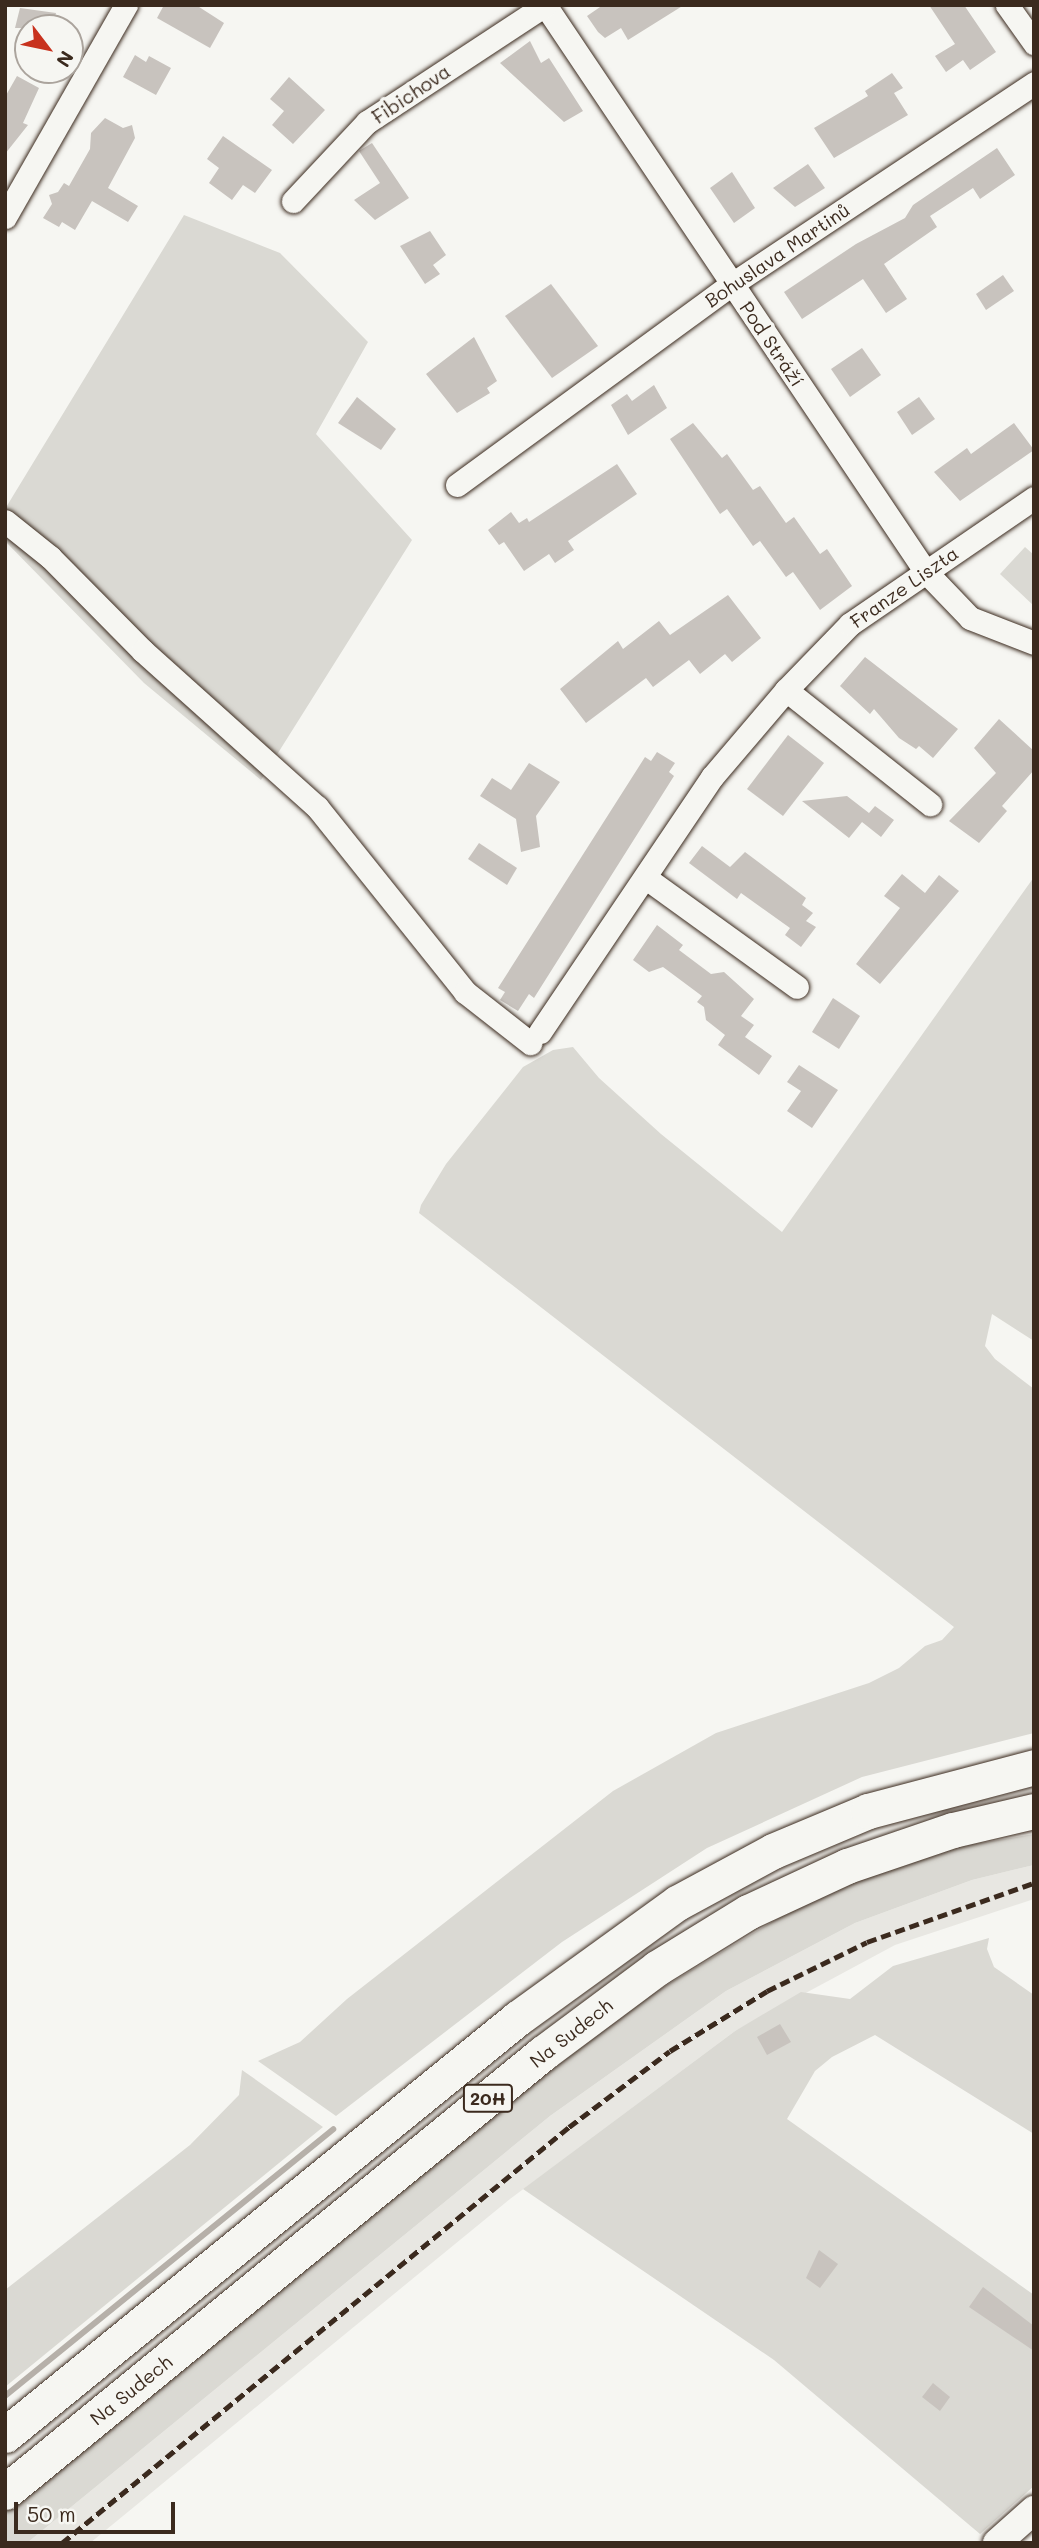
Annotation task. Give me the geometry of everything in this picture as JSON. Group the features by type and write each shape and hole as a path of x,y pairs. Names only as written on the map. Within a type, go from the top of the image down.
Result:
{"main road":[{"name":"20H","path":"5,2435 518,2018 666,1910 749,1863 835,1824 913,1797 1034,1767"},
{"name":"Na Sudech","path":"5,2492 543,2053 657,1968 748,1912 847,1866 953,1830 1034,1811"}],"street":[{"path":"5,217 126,5"},
{"name":"Fibichova","path":"293,201 367,122 545,5"},
{"name":"Pod Stráží","path":"545,5 925,571 970,618 1034,643"},
{"path":"1007,5 1034,43"},
{"name":"Bohuslava Martinů","path":"457,485 732,284 1034,83"},
{"name":"Franze Liszta","path":"5,522 50,557 143,652 317,807 465,992 535,1037 712,778 786,690 850,624 1034,498"},
{"path":"786,690 930,804"},
{"path":"646,878 797,987"},
{"path":"997,2543 1034,2510"}],"shaded area":[{"path":"184,215 280,253 368,342 316,434 412,540 261,780 144,683 5,541 5,509"},
{"path":"1025,547 1034,555 1034,606 1000,574"},
{"path":"1034,877 1034,1341 992,1314 985,1346 995,1359 1034,1389 1034,1733 862,1777 707,1848 562,1942 336,2116 258,2061 300,2042 347,1999 613,1791 716,1733 869,1683 899,1668 925,1646 942,1640 954,1627 419,1213 421,1205 446,1164 523,1067 553,1050 573,1047 599,1078 661,1134 782,1232"},
{"path":"1034,1834 1034,1865 972,1880 855,1923 726,1991 550,2116 27,2543 5,2543 5,2512 511,2101 647,1997 797,1907 872,1875 950,1848"},
{"path":"1034,1865 1034,1899 895,1945 735,2031 510,2199 90,2543 27,2543 550,2116 726,1991 855,1923 972,1880"},
{"path":"989,1938 987,1949 994,1967 1034,1995 1034,2134 875,2035 832,2057 815,2071 787,2119 1034,2295 1034,2486 980,2534 774,2360 523,2189 735,2031 801,1992 850,1999 893,1966"},
{"path":"242,2070 323,2127 5,2387 5,2290 190,2145 239,2095"}],"building":[{"path":"164,5 196,5 224,23 210,48 157,18"},
{"path":"603,5 684,5 628,40 621,28 605,38 598,32 587,16"},
{"path":"929,5 964,5 996,52 970,70 963,60 946,72 935,56 955,44"},
{"path":"20,8 56,13 56,14 18,14"},
{"path":"530,41 541,63 549,58 583,111 564,122 500,63"},
{"path":"135,55 146,62 149,56 171,68 156,95 123,77"},
{"path":"892,73 903,88 894,93 908,115 834,158 814,128 868,96 865,91"},
{"path":"289,77 325,110 293,144 272,125 284,111 270,99"},
{"path":"14,81 14,84 32,84 39,88 23,123 28,125 5,154 5,97"},
{"path":"105,118 123,128 132,125 135,138 108,188 138,206 128,222 92,201 75,230 62,222 59,227 43,218 52,204 49,195 58,192 64,183 69,186 90,149 91,133"},
{"path":"223,136 272,170 255,193 243,185 232,200 209,183 219,168 207,159"},
{"path":"372,143 409,198 375,220 354,200 380,183 359,151"},
{"path":"997,148 1015,175 980,199 973,188 930,216 937,227 884,264 907,299 886,313 863,279 802,319 784,292 856,244 905,218 913,205"},
{"path":"808,164 825,188 795,207 773,188"},
{"path":"732,172 755,208 734,223 710,188"},
{"path":"430,231 446,255 433,265 440,274 425,284 400,246"},
{"path":"1003,275 1014,291 986,310 976,294"},
{"path":"551,284 598,346 552,378 505,316"},
{"path":"474,337 497,381 487,388 490,393 457,413 426,374"},
{"path":"862,348 881,375 850,397 831,369"},
{"path":"654,385 667,408 628,435 611,405 627,394 632,401"},
{"path":"357,397 396,429 381,450 338,423"},
{"path":"919,397 935,419 912,435 897,412"},
{"path":"693,423 722,458 727,454 753,490 760,486 786,523 794,517 820,554 827,549 852,586 820,610 793,572 786,577 760,541 753,546 727,509 720,514 670,439"},
{"path":"1014,423 1034,450 960,501 934,472 967,448 971,454"},
{"path":"617,464 637,494 568,541 574,550 555,563 549,554 524,571 504,542 499,545 488,530 511,512 519,523 527,518 529,522"},
{"path":"728,595 761,638 732,662 725,654 700,674 689,660 653,687 646,678 586,723 560,689 618,641 623,649 659,621 670,635"},
{"path":"865,657 958,729 933,758 919,746 916,749 899,738 874,709 870,714 840,686"},
{"path":"999,719 1034,751 1034,770 1002,806 1007,811 979,843 949,821 996,773 974,748"},
{"path":"788,735 824,763 783,816 747,789"},
{"path":"657,752 675,763 669,772 674,776 534,998 529,994 518,1011 500,1000 505,992 498,988 645,757 651,761"},
{"path":"529,763 560,782 536,816 540,847 521,852 516,819 480,796 492,778 511,790"},
{"path":"847,796 869,813 875,806 894,820 881,837 862,822 849,838 802,801"},
{"path":"479,843 517,868 507,885 468,859"},
{"path":"702,846 730,867 745,852 806,898 802,905 813,913 806,921 816,927 801,947 785,935 790,928 741,893 737,899 689,863"},
{"path":"902,874 925,893 939,875 959,891 880,984 856,964 900,908 884,896"},
{"path":"657,925 683,945 679,950 711,974 724,972 754,999 741,1016 754,1025 745,1037 772,1056 759,1075 718,1045 725,1035 706,1020 704,1007 697,1002 702,996 663,967 649,972 633,960"},
{"path":"833,998 860,1016 839,1049 812,1032"},
{"path":"799,1065 838,1090 812,1128 787,1111 801,1091 787,1082"},
{"path":"780,2024 791,2042 767,2055 757,2037"},
{"path":"819,2250 838,2264 820,2288 806,2278"},
{"path":"983,2287 1034,2326 1034,2351 969,2307"},
{"path":"933,2383 950,2397 940,2411 922,2397"}],"waterway":[{"path":"5,2396 333,2129"}],"railway":[{"path":"62,2543 569,2127 670,2051 767,1991 867,1942 1034,1883"}]}
